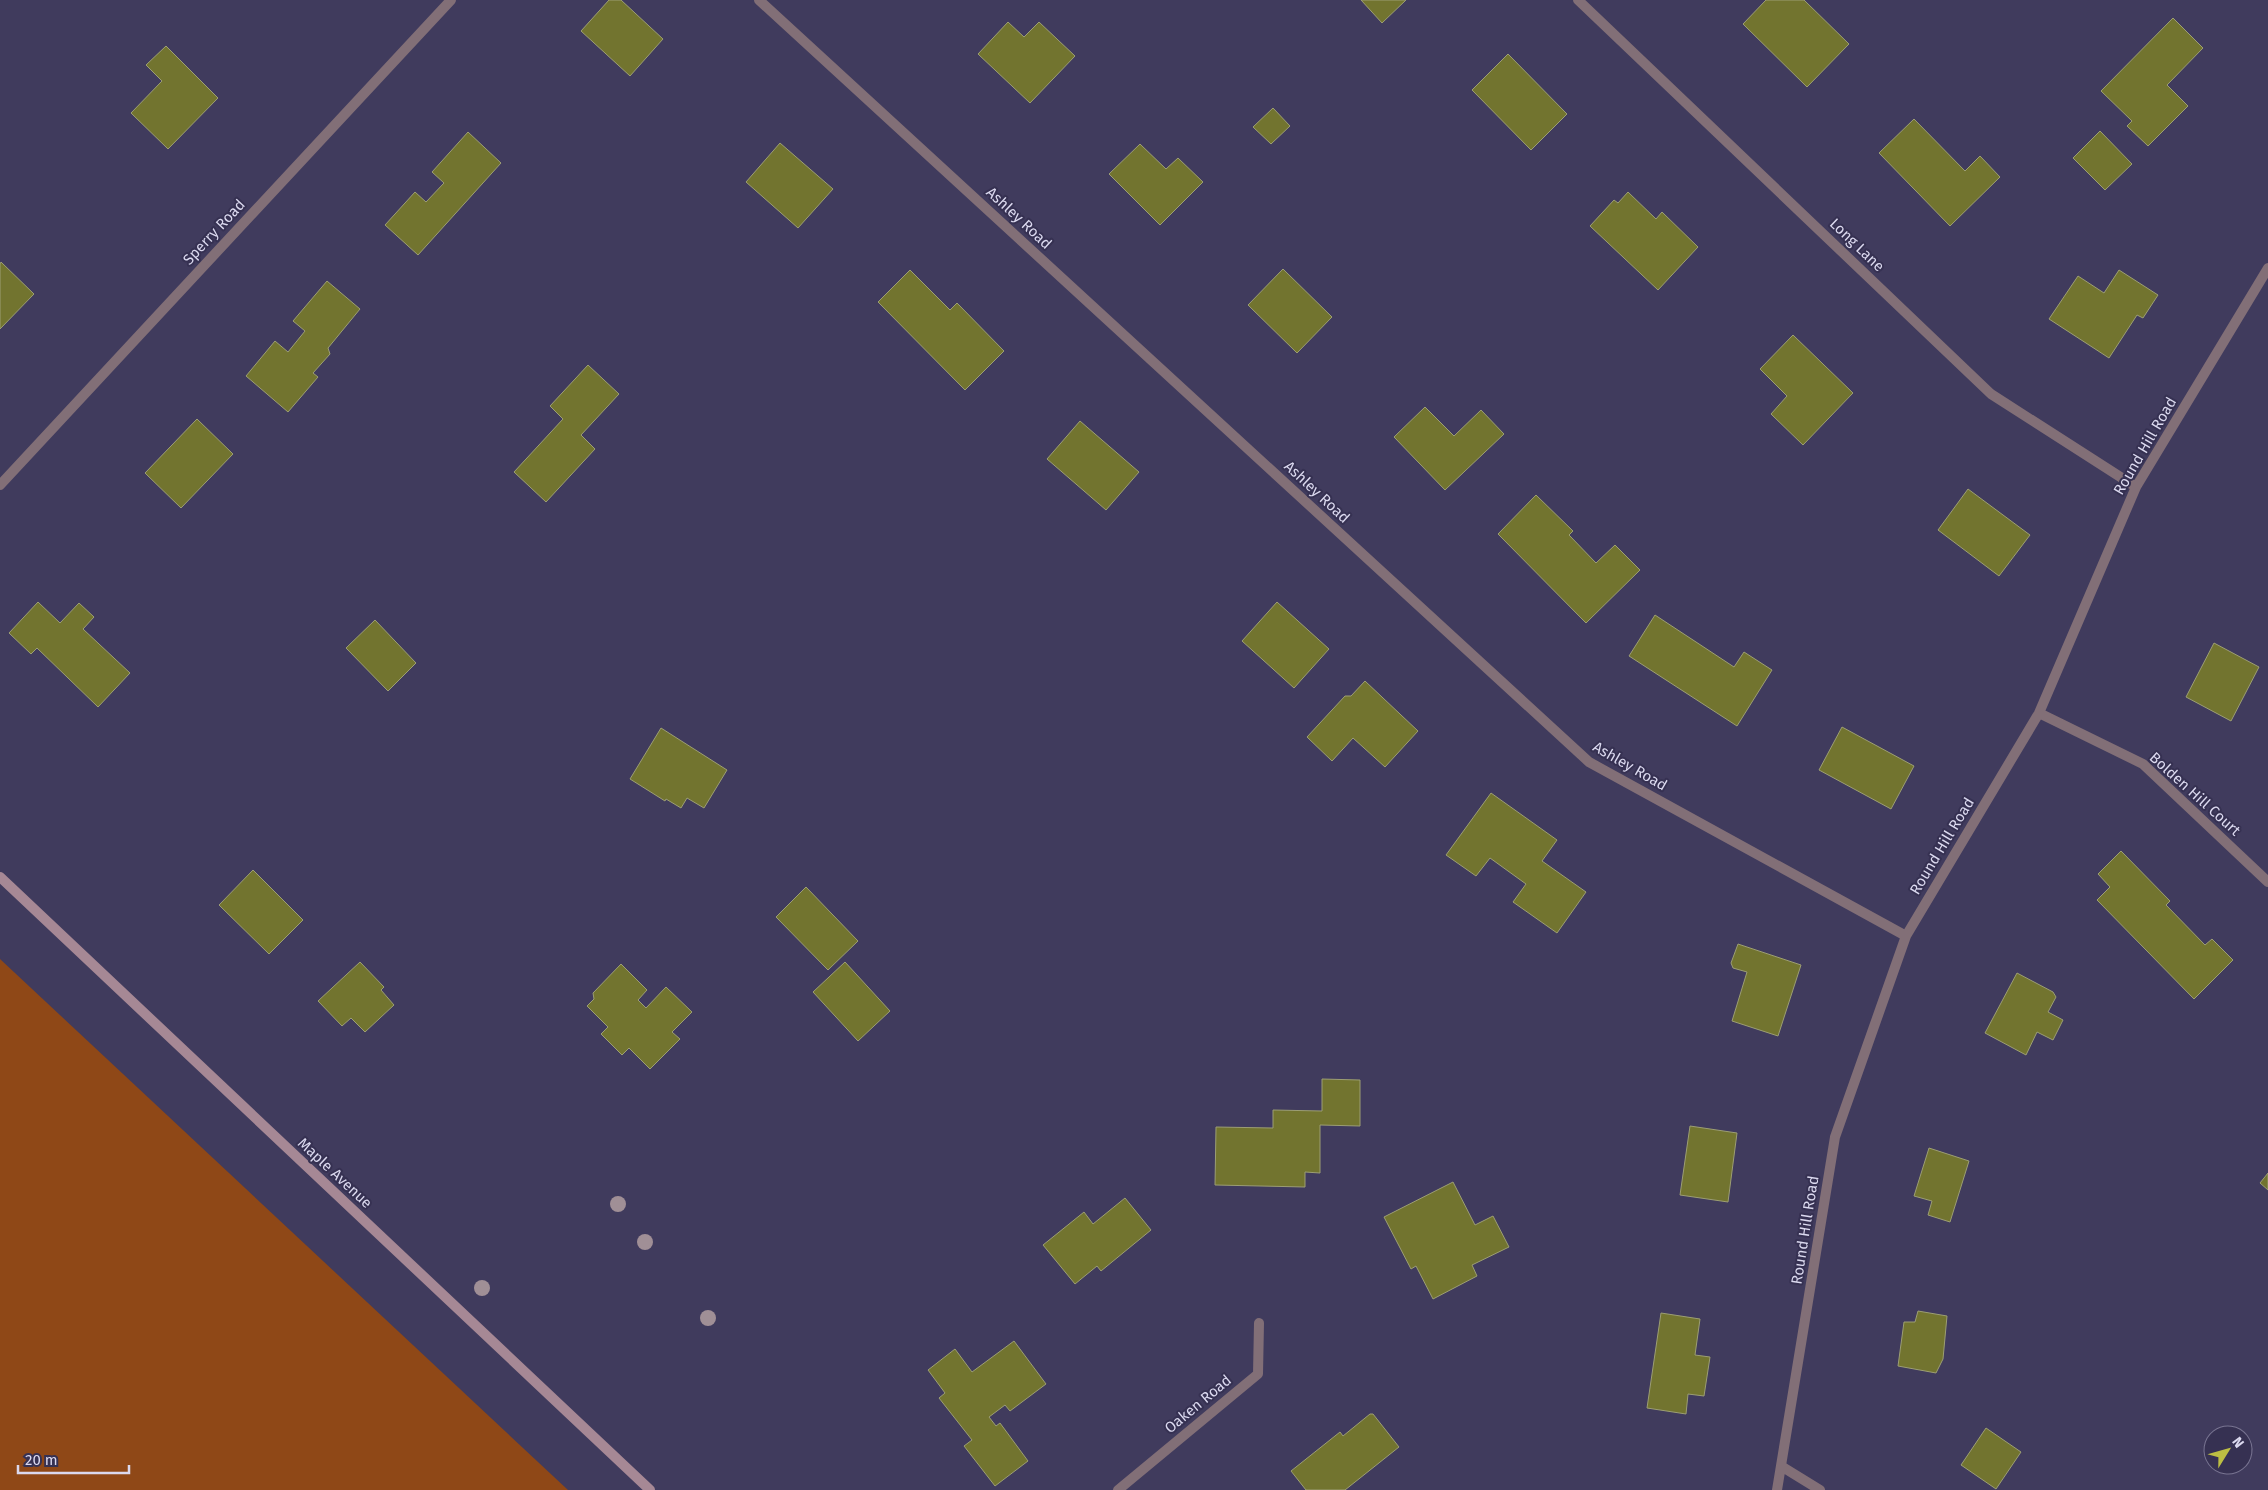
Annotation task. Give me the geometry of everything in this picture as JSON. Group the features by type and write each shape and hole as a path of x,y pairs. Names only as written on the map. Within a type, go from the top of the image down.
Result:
{"main road":[{"name":"Maple Avenue","path":"0,877 650,1490"}],"street":[{"name":"Sperry Road","path":"0,485 451,0"},
{"name":"Ashley Road","path":"759,0 1589,762 1906,936"},
{"name":"Long Lane","path":"1578,0 1990,394 2136,487"},
{"name":"Round Hill Road","path":"1778,1490 1836,1137 1906,936 2039,713 2136,487 2268,268"},
{"name":"Bolden Hill Court","path":"2039,713 2143,764 2268,882"},
{"name":"Oaken Road","path":"1118,1490 1258,1374 1258,1323"},
{"path":"1781,1466 1820,1490"}],"shaded area":[{"path":"0,959 568,1490 0,1490"}],"building":[{"path":"609,0 621,0 663,39 630,76 581,31"},
{"path":"1361,0 1406,0 1382,23"},
{"path":"1766,0 1804,0 1849,44 1807,87 1743,24"},
{"path":"2173,18 2203,48 2167,85 2188,106 2148,146 2127,126 2132,121 2101,91"},
{"path":"1008,22 1024,37 1039,22 1075,56 1030,103 978,54"},
{"path":"166,46 218,98 168,149 131,113 162,81 146,65"},
{"path":"1508,54 1567,114 1531,150 1472,90"},
{"path":"1273,108 1290,126 1271,144 1253,127"},
{"path":"1914,119 1965,171 1980,156 2000,177 1950,226 1879,153"},
{"path":"2100,131 2132,164 2105,190 2073,158"},
{"path":"468,132 501,163 418,255 385,225 415,192 426,202 444,183 432,172"},
{"path":"780,143 833,189 798,228 746,182"},
{"path":"1140,144 1166,169 1178,158 1203,182 1160,225 1109,174"},
{"path":"1628,192 1656,219 1662,212 1698,247 1658,290 1590,226 1614,200 1618,203"},
{"path":"1,262 34,294 0,329 0,264"},
{"path":"1283,269 1332,317 1297,353 1248,305"},
{"path":"910,270 950,310 957,303 1004,351 965,390 878,302"},
{"path":"2119,270 2158,295 2143,318 2137,315 2109,358 2049,319 2078,276 2104,293"},
{"path":"327,281 360,309 328,348 330,354 313,373 318,377 288,412 246,376 275,341 288,352 305,331 293,321"},
{"path":"1793,335 1853,393 1803,445 1771,414 1787,396 1760,369"},
{"path":"588,365 619,394 581,435 595,449 546,502 514,472 563,419 550,406"},
{"path":"1425,407 1454,436 1481,410 1504,434 1445,490 1394,437"},
{"path":"197,419 233,454 181,508 145,473"},
{"path":"1080,421 1139,472 1106,510 1047,459"},
{"path":"1968,489 2030,535 1999,576 1938,530"},
{"path":"1536,495 1573,531 1569,535 1596,563 1615,545 1640,570 1586,623 1498,534"},
{"path":"38,602 60,623 79,603 94,617 83,629 130,673 98,707 37,648 31,654 9,633"},
{"path":"1277,602 1329,649 1294,688 1242,641"},
{"path":"1655,615 1734,667 1744,652 1772,670 1737,726 1629,656"},
{"path":"375,620 416,663 388,691 346,648"},
{"path":"2214,643 2259,667 2231,721 2186,697"},
{"path":"1365,681 1418,731 1385,767 1353,738 1332,761 1307,737 1345,696 1351,696"},
{"path":"1842,727 1914,766 1891,809 1819,770"},
{"path":"661,728 727,770 704,808 687,798 681,808 666,799 665,801 630,779"},
{"path":"1491,793 1557,840 1542,861 1586,892 1557,933 1513,902 1526,884 1490,858 1476,876 1446,855"},
{"path":"2121,851 2170,901 2166,905 2205,945 2212,939 2233,960 2194,999 2097,900 2110,887 2098,874"},
{"path":"253,870 303,920 269,954 219,905"},
{"path":"806,887 858,941 828,970 776,917"},
{"path":"1738,944 1801,965 1778,1036 1732,1021 1747,972 1733,968 1731,963"},
{"path":"360,962 384,987 381,990 394,1005 365,1032 351,1018 342,1026 318,1001"},
{"path":"845,962 890,1011 858,1041 813,992"},
{"path":"621,964 647,990 638,1000 646,1008 666,987 692,1012 672,1032 680,1039 650,1069 629,1048 622,1055 601,1034 608,1027 587,1006 594,999 593,993"},
{"path":"2017,973 2053,992 2056,997 2048,1012 2063,1020 2053,1040 2037,1032 2026,1055 1985,1033"},
{"path":"1322,1079 1360,1080 1360,1126 1320,1125 1320,1173 1305,1172 1305,1187 1215,1185 1216,1127 1273,1128 1273,1110 1322,1111"},
{"path":"1690,1126 1737,1133 1728,1202 1680,1195"},
{"path":"1929,1148 1969,1161 1950,1222 1928,1215 1932,1201 1914,1196"},
{"path":"2268,1173 2268,1190 2260,1183"},
{"path":"1453,1182 1475,1225 1493,1216 1509,1247 1472,1265 1477,1276 1433,1299 1416,1266 1411,1269 1384,1217"},
{"path":"1125,1198 1151,1230 1101,1271 1097,1266 1075,1284 1043,1245 1084,1212 1093,1224"},
{"path":"1918,1311 1947,1316 1943,1359 1936,1373 1898,1366 1904,1322 1915,1322"},
{"path":"1661,1313 1700,1319 1695,1355 1710,1357 1704,1396 1688,1394 1686,1414 1647,1408"},
{"path":"1014,1341 1046,1384 1010,1411 1005,1405 989,1417 996,1426 1000,1423 1028,1461 995,1486 964,1446 972,1440 939,1398 945,1393 928,1370 955,1349 972,1372"},
{"path":"1370,1414 1373,1414 1399,1447 1345,1490 1306,1490 1291,1471 1340,1432 1343,1436"},
{"path":"1986,1428 2021,1452 1996,1489 1961,1465"}]}
